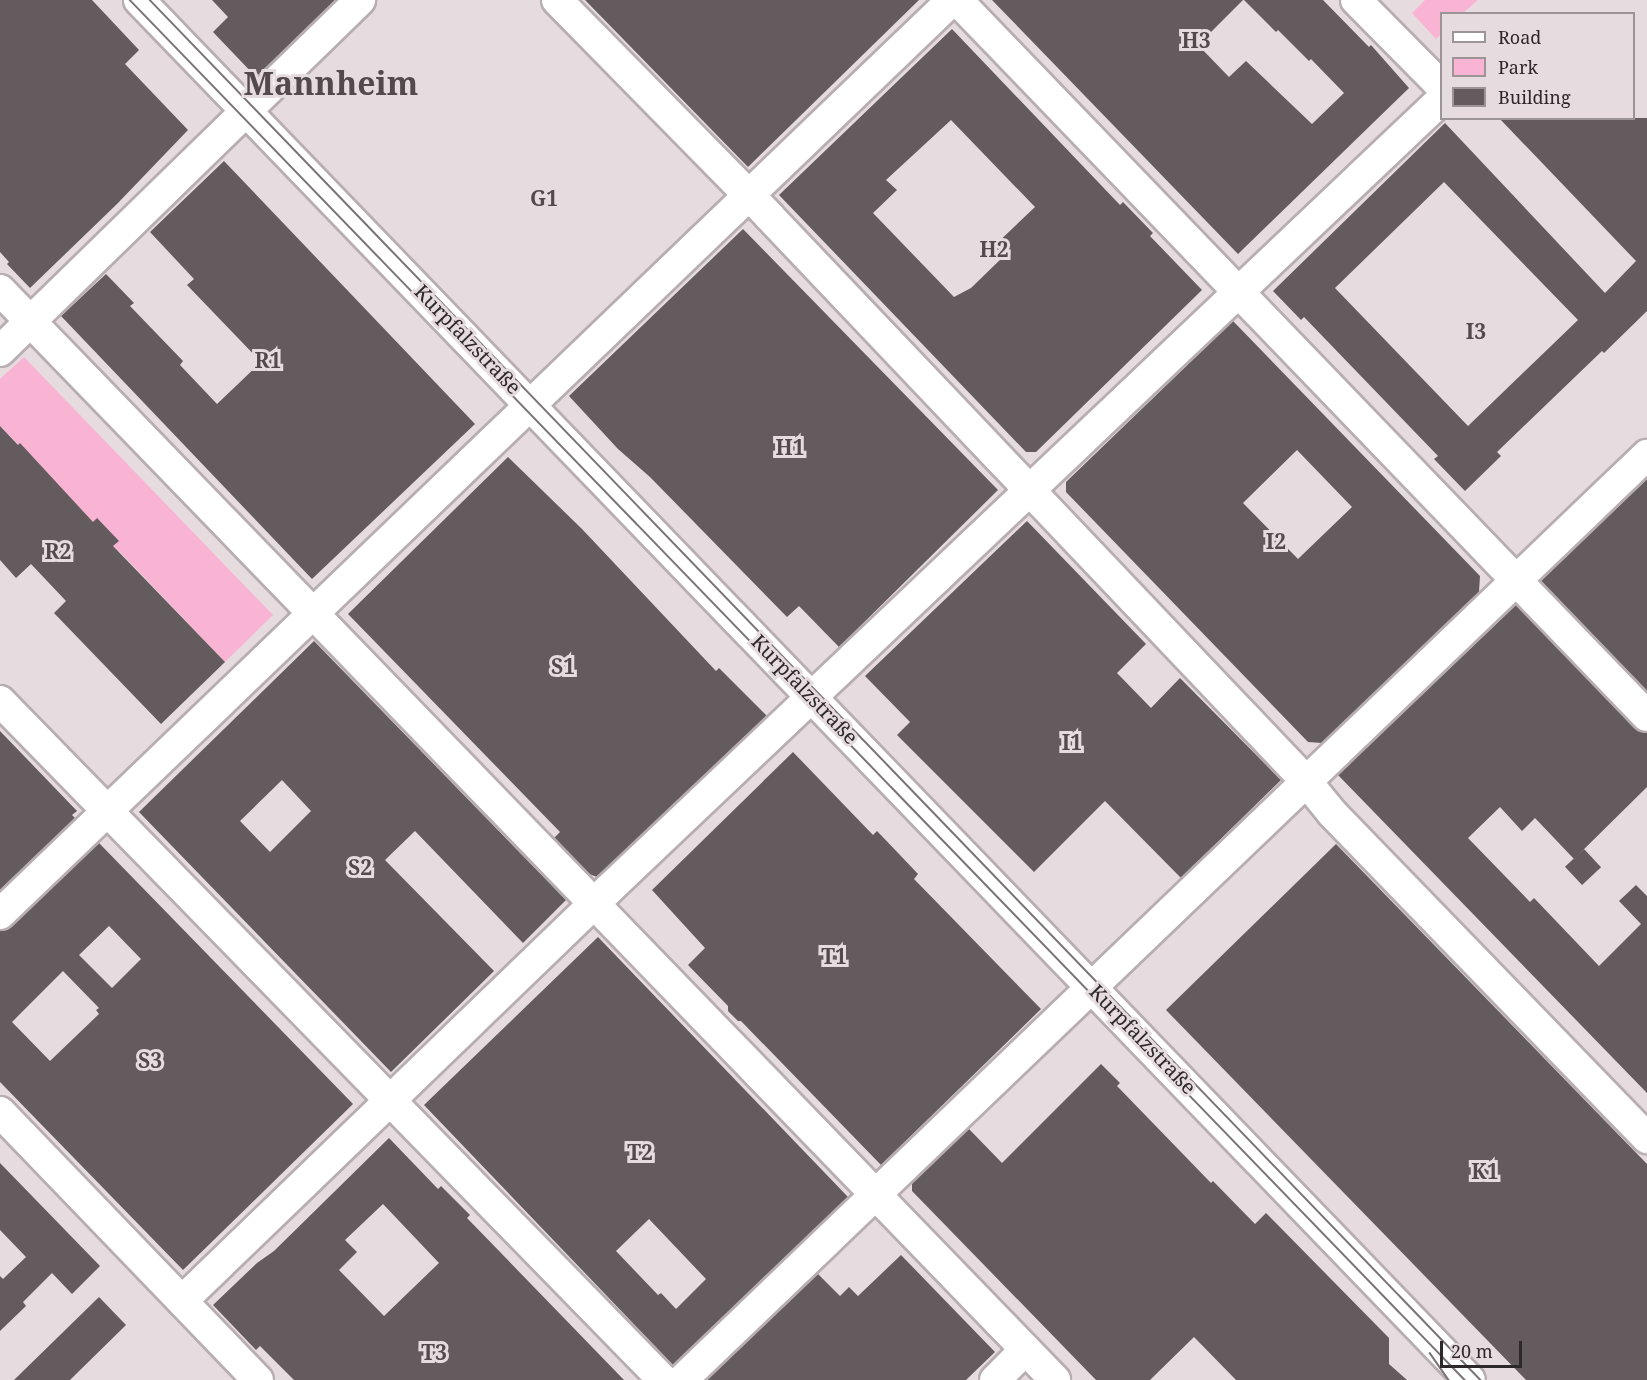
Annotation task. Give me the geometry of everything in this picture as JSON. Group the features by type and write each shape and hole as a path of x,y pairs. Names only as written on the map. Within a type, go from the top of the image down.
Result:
{"street":[{"name":"Kurpfalzstraße","path":"139,0 1470,1380"},
{"path":"0,351 360,0"},
{"path":"557,0 749,195 1306,781 1332,813 1647,1138"},
{"path":"0,914 952,0"},
{"path":"957,0 1647,716"},
{"path":"1356,0 1440,85"},
{"path":"182,1301 812,696 1440,101"},
{"path":"0,290 1054,1380"},
{"path":"682,1380 1647,455"},
{"path":"0,701 663,1380"},
{"path":"0,1112 258,1380"},
{"path":"995,1380 1025,1350"}],"green space":[{"path":"1425,0 1478,0 1464,12 1440,12 1440,35 1436,39 1412,13"},
{"path":"24,357 273,615 225,662 119,551 106,563 84,512 0,426 0,379"}],"building":[{"path":"0,0 92,0 139,50 125,64 188,130 117,204 30,288 7,264 9,262 0,252"},
{"path":"212,0 335,0 256,77 213,32 228,17"},
{"path":"585,0 919,0 748,167"},
{"path":"992,0 1243,0 1198,45 1229,77 1246,61 1312,124 1344,93 1311,59 1309,61 1278,30 1276,32 1244,0 1323,0 1369,47 1371,45 1409,88 1238,254"},
{"path":"952,29 1120,205 1123,202 1153,233 1150,236 1202,290 1036,452 1026,452 779,195","holes":["951,120 1035,207 994,246 1004,256 971,288 954,297 873,213 897,190 886,180"]},
{"path":"1635,118 1647,118 1647,311 1497,452 1501,456 1465,491 1434,459 1438,456 1304,317 1301,320 1273,291 1445,123 1605,293 1636,261 1501,120 1635,120","holes":["1444,182 1578,320 1468,426 1335,288"]},
{"path":"224,161 475,424 312,579 61,316 106,274 134,303 130,306 183,361 180,365 217,404 237,385 261,362 187,285 194,279 150,232"},
{"path":"743,229 998,490 839,647 799,606 787,617 650,477 618,449 569,396"},
{"path":"1233,321 1480,576 1479,592 1322,743 1308,742 1066,492 1066,482","holes":["1297,450 1352,507 1298,559 1243,503"]},
{"path":"0,426 18,445 20,443 93,522 97,518 119,541 113,546 225,662 161,724 54,613 66,601 31,564 16,578 0,560"},
{"path":"508,457 582,529 716,671 719,668 767,716 597,877 589,874 554,838 560,832 348,614"},
{"path":"1647,479 1647,691 1541,581"},
{"path":"1027,521 1146,644 1117,673 1151,708 1180,678 1281,780 1181,878 1105,801 1034,872 897,735 910,722 865,676"},
{"path":"1516,605 1635,728 1647,733 1647,787 1574,859 1535,818 1522,831 1500,807 1468,838 1530,902 1534,898 1599,966 1641,924 1619,901 1636,885 1647,896 1647,1093 1338,775"},
{"path":"314,641 566,900 523,943 415,831 385,860 494,971 391,1072 139,812","holes":["282,780 311,811 270,852 240,821"]},
{"path":"0,731 77,811 72,815 75,818 0,890"},
{"path":"793,752 873,835 877,831 918,874 914,879 1041,1009 881,1165 741,1021 738,1021 728,1011 728,1006 688,965 705,948 652,890"},
{"path":"99,843 353,1104 183,1270 0,1082 0,931 12,926","holes":["109,926 141,959 112,988 79,955","63,971 99,1008 96,1010 99,1014 50,1061 12,1022"]},
{"path":"1336,844 1647,1164 1647,1380 1526,1380 1166,1010"},
{"path":"1584,849 1601,867 1582,885 1565,867"},
{"path":"598,937 848,1197 673,1365 424,1105","holes":["649,1219 706,1279 676,1309 661,1293 658,1295 616,1251"]},
{"path":"1101,1064 1120,1083 1117,1086 1211,1183 1213,1181 1255,1224 1266,1213 1389,1338 1389,1364 1407,1380 1236,1380 1194,1337 1150,1380 1096,1380 912,1191 912,1183 969,1129 1002,1163"},
{"path":"389,1138 438,1189 441,1186 470,1215 467,1218 624,1380 294,1380 260,1346 256,1350 213,1305 257,1263 274,1251","holes":["383,1204 439,1263 384,1316 339,1270 357,1252 345,1240"]},
{"path":"0,1163 100,1266 72,1294 52,1273 23,1302 26,1306 0,1331 0,1276 3,1279 26,1257 0,1230"},
{"path":"901,1255 995,1352 966,1380 707,1380 818,1274 840,1296 849,1287 858,1296"},
{"path":"99,1297 126,1325 70,1380 14,1380"}],"tram line":[{"path":"130,0 1465,1380"},
{"path":"150,0 1481,1380"},
{"path":"1430,1353 1449,1380"}],"district":[{"name":"H3","path":"1196,40"},
{"name":"Mannheim","path":"331,83"},
{"name":"G1","path":"544,198"},
{"name":"H2","path":"994,249"},
{"name":"I3","path":"1476,331"},
{"name":"R1","path":"268,360"},
{"name":"H1","path":"790,447"},
{"name":"I2","path":"1276,541"},
{"name":"R2","path":"58,551"},
{"name":"S1","path":"563,666"},
{"name":"I1","path":"1072,742"},
{"name":"S2","path":"360,867"},
{"name":"T1","path":"834,956"},
{"name":"S3","path":"150,1060"},
{"name":"T2","path":"640,1152"},
{"name":"K1","path":"1485,1171"},
{"name":"T3","path":"434,1352"}]}
